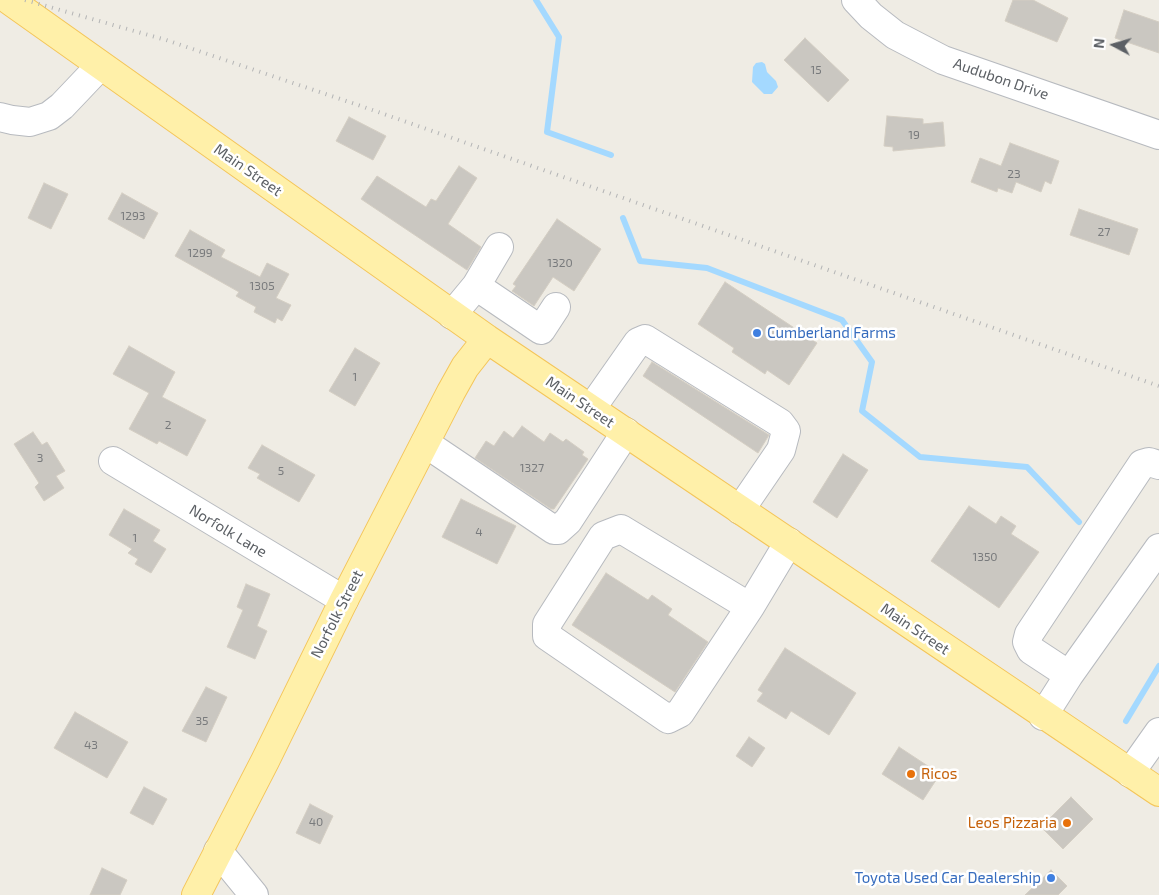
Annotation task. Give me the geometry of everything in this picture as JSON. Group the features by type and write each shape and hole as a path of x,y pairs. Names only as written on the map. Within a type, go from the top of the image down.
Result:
{"main road":[{"name":"Main Street","path":"9,0 452,315 1043,716 1159,792"},
{"name":"Norfolk Street","path":"196,895 425,443 465,367 487,339"}],"street":[{"name":"Audubon Drive","path":"856,0 871,16 895,35 943,60 1159,135"},
{"path":"0,117 30,122 49,116 62,106 100,66"},
{"path":"452,315 476,286 500,247"},
{"path":"476,286 541,330 556,307"},
{"path":"592,409 638,342 645,339 780,422 786,431 781,450 740,510"},
{"path":"425,443 554,530 558,530 568,521 626,432"},
{"name":"Norfolk Lane","path":"113,461 344,600"},
{"path":"1069,675 1031,650 1027,642 1029,634 1142,464 1149,462 1159,465"},
{"path":"750,607 621,529 603,536 547,624 548,636 668,719 680,713 750,607 789,542"},
{"path":"1043,716 1069,675 1159,548"},
{"path":"1130,773 1159,732"},
{"path":"218,851 254,895"}],"water":[{"path":"762,62 765,64 767,72 776,81 778,87 772,94 764,94 752,82 753,67 756,63"}],"building":[{"path":"1013,0 1033,0 1068,18 1057,42 1005,21"},
{"path":"1124,10 1159,22 1159,53 1115,38"},
{"path":"805,38 849,80 828,102 784,60"},
{"path":"887,116 923,119 923,124 943,122 945,146 893,151 893,147 884,146"},
{"path":"349,117 386,136 373,160 336,141"},
{"path":"1010,143 1059,161 1051,184 1045,181 1041,192 1016,182 1012,193 998,188 997,192 971,182 980,158 1001,166"},
{"path":"459,166 477,178 448,224 481,247 467,270 361,199 377,176 426,207 431,199 436,201"},
{"path":"44,183 68,194 51,229 28,218"},
{"path":"122,193 158,213 144,239 108,219"},
{"path":"1079,209 1138,229 1129,255 1070,235"},
{"path":"557,219 601,249 574,291 553,277 534,306 512,291 516,286 513,284"},
{"path":"190,230 225,250 221,257 260,277 267,263 289,274 276,298 291,305 282,321 277,318 275,323 254,312 256,307 236,296 239,292 175,256"},
{"name":"Cumberland Farms","path":"725,282 817,343 789,385 767,370 765,374 732,352 734,348 698,324"},
{"path":"129,346 175,372 162,397 206,420 187,456 159,441 157,444 129,429 149,393 113,374"},
{"path":"355,348 380,363 355,406 329,391"},
{"path":"652,362 769,435 758,453 643,376"},
{"path":"522,426 544,442 550,433 563,442 566,439 584,452 582,455 588,459 554,509 551,509 475,458 486,441 494,446 504,431 513,438"},
{"path":"33,432 42,445 47,442 65,471 56,476 64,488 44,501 35,487 39,483 14,444"},
{"path":"262,445 315,475 299,502 257,478 260,474 248,468"},
{"path":"843,454 868,470 837,518 813,502"},
{"path":"461,499 516,526 497,564 442,537"},
{"path":"969,506 996,524 1001,516 1016,526 1011,534 1039,552 999,608 931,561"},
{"path":"124,509 160,530 153,541 166,549 151,573 135,564 138,559 128,553 132,549 109,535"},
{"path":"606,573 648,600 652,595 672,609 668,615 708,642 675,692 572,625"},
{"path":"246,584 270,594 257,626 267,631 255,659 227,647 243,610 237,607"},
{"path":"785,648 856,693 829,735 791,711 786,719 757,701 763,693 758,690"},
{"path":"206,687 227,697 206,742 182,731"},
{"path":"75,712 128,742 107,778 54,748"},
{"path":"749,737 765,748 752,767 736,756"},
{"name":"Ricos","path":"899,747 940,774 923,800 882,774"},
{"path":"144,787 167,799 153,825 130,813"},
{"name":"Leos Pizzaria","path":"1071,797 1093,819 1063,849 1041,827"},
{"path":"310,804 333,816 320,844 296,833"},
{"path":"102,868 127,880 120,895 90,895"},
{"name":"Toyota Used Car Dealership","path":"1051,870 1067,886 1058,895 1025,895"}],"waterway":[{"path":"536,0 559,37 547,132 611,155"},
{"path":"623,218 640,261 707,268 842,320 872,362 862,411 920,457 1027,467 1079,522"},
{"path":"1126,721 1159,666"}],"railway":[{"path":"25,0 166,40 361,106 1159,386"}],"place":[{"name":"Cumberland Farms","path":"757,333"},
{"name":"Ricos","path":"911,774"},
{"name":"Leos Pizzaria","path":"1067,823"},
{"name":"Toyota Used Car Dealership","path":"1051,878"}]}
